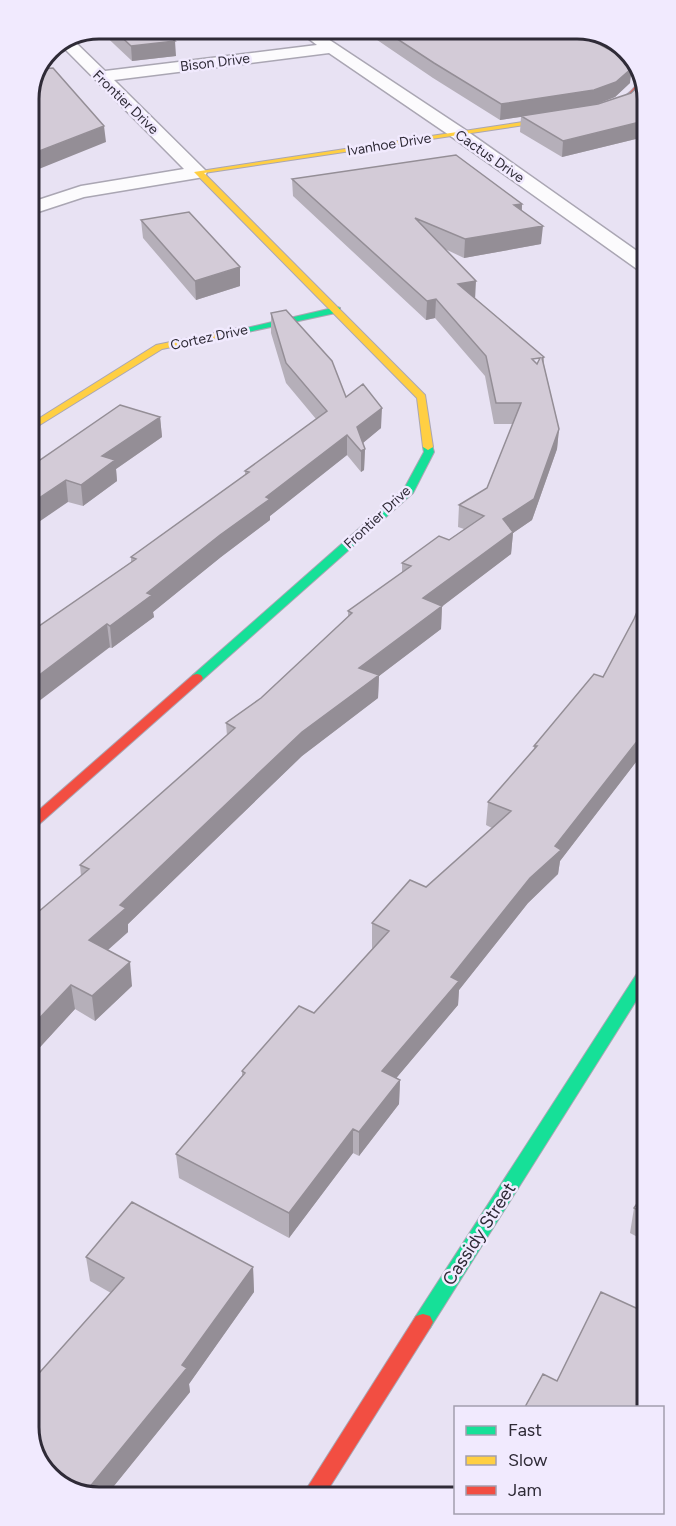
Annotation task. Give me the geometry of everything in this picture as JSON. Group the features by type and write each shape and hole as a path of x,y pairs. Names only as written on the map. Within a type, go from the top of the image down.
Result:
{"street":[{"name":"Cactus Drive","path":"318,39 458,133 637,261"},
{"name":"Ivanhoe Drive","path":"578,39 627,65"},
{"name":"Frontier Drive","path":"39,817 409,491 429,452 422,397 338,309 70,46"},
{"name":"Bison Drive","path":"75,75 330,48"},
{"name":"Ivanhoe Drive","path":"39,206 81,192 198,172 596,113 622,104 636,94"},
{"name":"Cortez Drive","path":"39,422 159,347 338,309"},
{"name":"Cassidy Street","path":"318,1487 637,987"}],"building":[{"path":"124,39 173,39 175,41 131,46"},
{"path":"397,39 589,40 616,53 630,70 616,82 594,90 501,104"},
{"path":"47,68 53,68 104,126 39,151 39,95"},
{"path":"636,89 637,123 563,141 521,116 598,104 631,93"},
{"path":"456,155 522,204 514,205 543,226 465,239 415,218 476,281 458,284 544,357 542,358 559,429 534,499 503,519 513,532 423,598 442,606 359,668 379,675 302,732 120,905 126,908 89,940 130,962 92,996 71,985 39,1019 39,911 89,869 80,865 235,728 226,723 261,698 352,613 348,611 411,566 402,563 439,536 449,540 484,516 459,505 487,488 521,403 496,403 486,356 436,299 427,301 292,179"},
{"path":"189,212 240,267 195,281 141,220"},
{"path":"286,310 332,361 346,397 363,384 382,408 357,427 365,449 361,451 347,435 266,497 270,499 147,593 152,595 110,626 107,624 39,675 39,626 136,559 131,557 249,472 245,471 327,411 286,363 271,313"},
{"path":"120,405 160,417 102,456 115,460 81,485 66,480 39,498 39,461"},
{"path":"637,612 637,741 555,846 561,850 530,878 451,977 459,981 382,1071 400,1080 359,1132 353,1129 289,1213 176,1154 245,1073 242,1071 299,1006 314,1013 389,931 372,923 410,880 426,887 511,811 488,802 537,746 534,746 594,674 603,677"},
{"path":"132,1202 253,1267 182,1365 187,1368 90,1486 69,1479 51,1464 42,1446 39,1427 39,1373 124,1278 86,1257"},
{"path":"601,1292 637,1307 637,1406 526,1406 543,1374 557,1381"}],"traffic: fast":[{"path":"243,330 337,310"},
{"path":"197,678 409,491 429,452 428,447"},
{"path":"423,1322 637,987"}],"traffic: slow":[{"path":"198,172 549,120"},
{"path":"198,172 422,397 428,447"},
{"path":"39,422 159,347 243,330"}],"traffic: jam":[{"path":"592,46 627,65"},
{"path":"549,120 601,112 624,102 636,90"},
{"path":"39,817 197,678"},
{"path":"318,1487 423,1322"}]}
